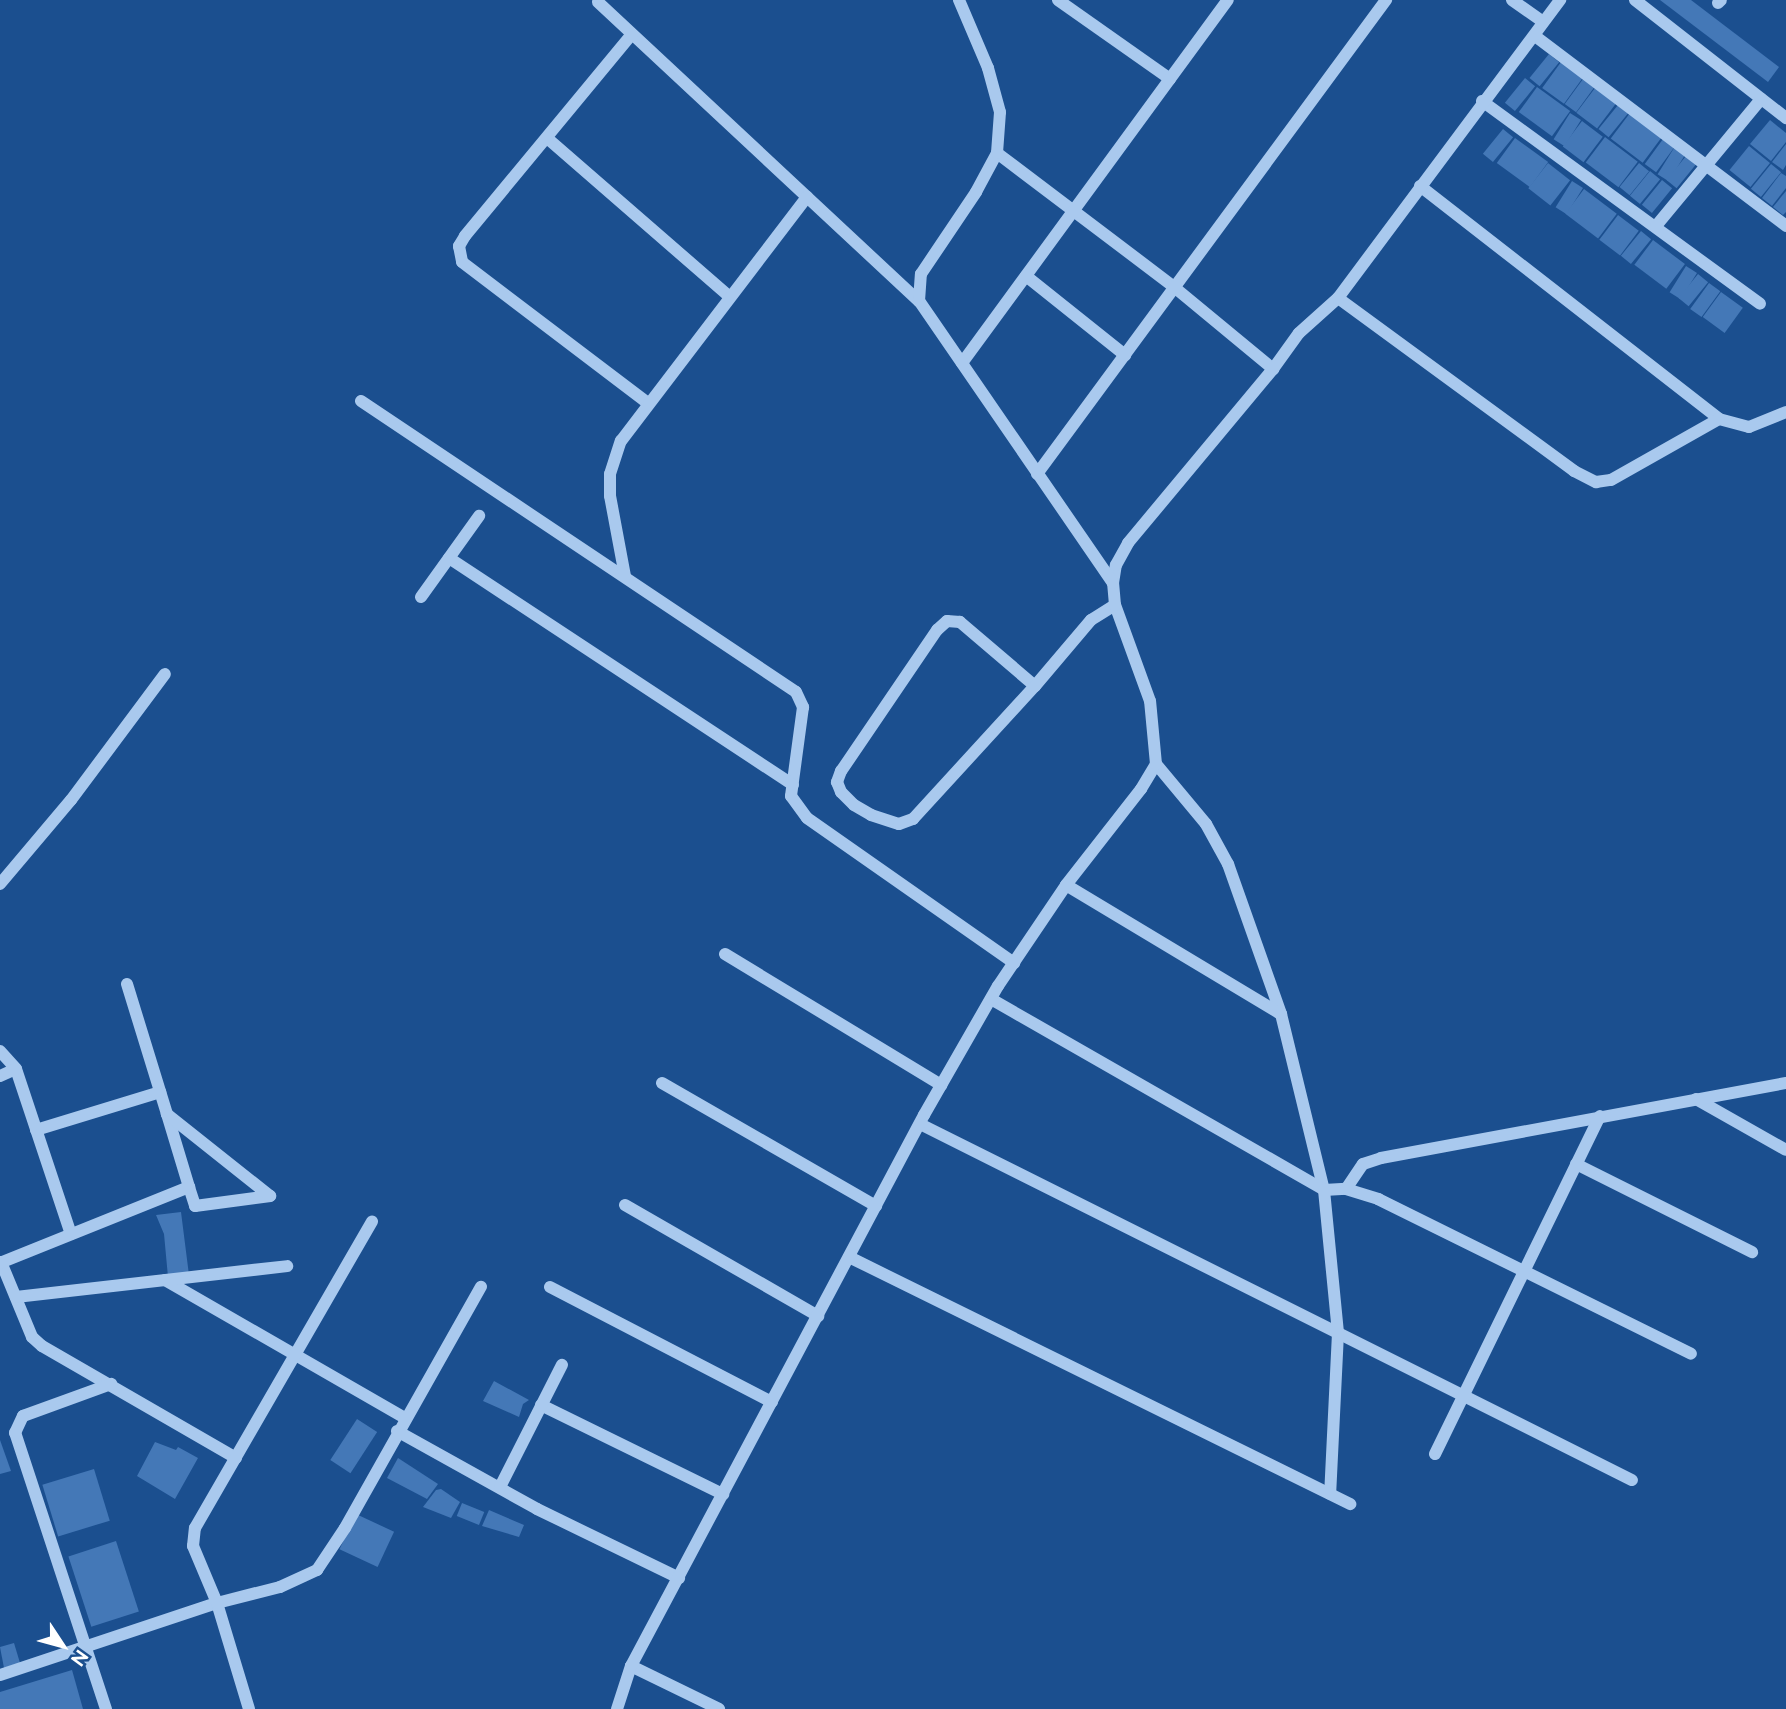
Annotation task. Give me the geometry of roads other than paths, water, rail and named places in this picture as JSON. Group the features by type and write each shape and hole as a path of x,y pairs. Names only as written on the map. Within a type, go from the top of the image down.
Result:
{"street":[{"path":"901,285 921,274 976,192 997,153 1000,112 988,68 959,0"},
{"path":"1058,0 1170,79"},
{"path":"962,363 1228,0"},
{"path":"1037,474 1386,0"},
{"path":"1512,0 1544,22"},
{"path":"1331,1494 1338,1333 1324,1190 1281,1014 1228,864 1206,824 1156,764 1150,701 1115,605 1113,583 1116,565 1128,543 1273,369 1299,333 1338,298 1482,101 1535,36 1560,0"},
{"path":"1635,0 1786,118"},
{"path":"598,2 919,301 1113,583"},
{"path":"632,34 459,246 463,262 648,403"},
{"path":"1535,36 1786,226"},
{"path":"1656,226 1761,99"},
{"path":"1482,101 1760,304"},
{"path":"547,138 730,297"},
{"path":"997,153 1174,287 1273,369"},
{"path":"1420,186 1719,419 1749,427 1782,417"},
{"path":"625,576 610,496 610,474 621,441 807,197"},
{"path":"919,301 921,274"},
{"path":"1026,276 1125,355"},
{"path":"1338,298 1574,471 1596,482 1611,480 1719,419"},
{"path":"361,401 796,692 803,707 791,796 807,818 1014,963"},
{"path":"421,597 479,516"},
{"path":"449,558 793,786"},
{"path":"1035,686 960,622 947,621 937,630 841,771 837,782 841,792 854,805 871,815 899,824 913,819 1035,686 1091,620 1115,605"},
{"path":"0,884 71,800 165,674"},
{"path":"617,1709 631,1666 941,1085 991,999 1066,885 1141,789 1156,764"},
{"path":"1066,885 1281,1014"},
{"path":"725,954 941,1085"},
{"path":"127,985 195,1206 270,1196 167,1114"},
{"path":"991,999 1324,1190 1346,1189 1378,1199 1691,1354"},
{"path":"0,1051 16,1069 71,1234"},
{"path":"0,1076 16,1069"},
{"path":"662,1083 876,1206"},
{"path":"1346,1189 1363,1164 1381,1158 1786,1083"},
{"path":"36,1130 160,1092"},
{"path":"1696,1099 1786,1150"},
{"path":"1435,1454 1600,1116"},
{"path":"920,1124 1632,1480"},
{"path":"1576,1164 1752,1252"},
{"path":"189,1187 1,1263 32,1337 42,1346 236,1458"},
{"path":"625,1205 818,1316"},
{"path":"249,1709 217,1603 193,1546 195,1528 372,1221"},
{"path":"849,1257 1350,1504"},
{"path":"16,1297 287,1266"},
{"path":"165,1280 405,1418"},
{"path":"0,1675 217,1603 280,1587 317,1570 345,1528 397,1431 481,1287"},
{"path":"550,1287 772,1402"},
{"path":"500,1487 562,1365"},
{"path":"106,1709 15,1433 23,1416 111,1384"},
{"path":"541,1405 723,1494"},
{"path":"397,1431 537,1509 679,1577"},
{"path":"631,1666 719,1709"}]}
